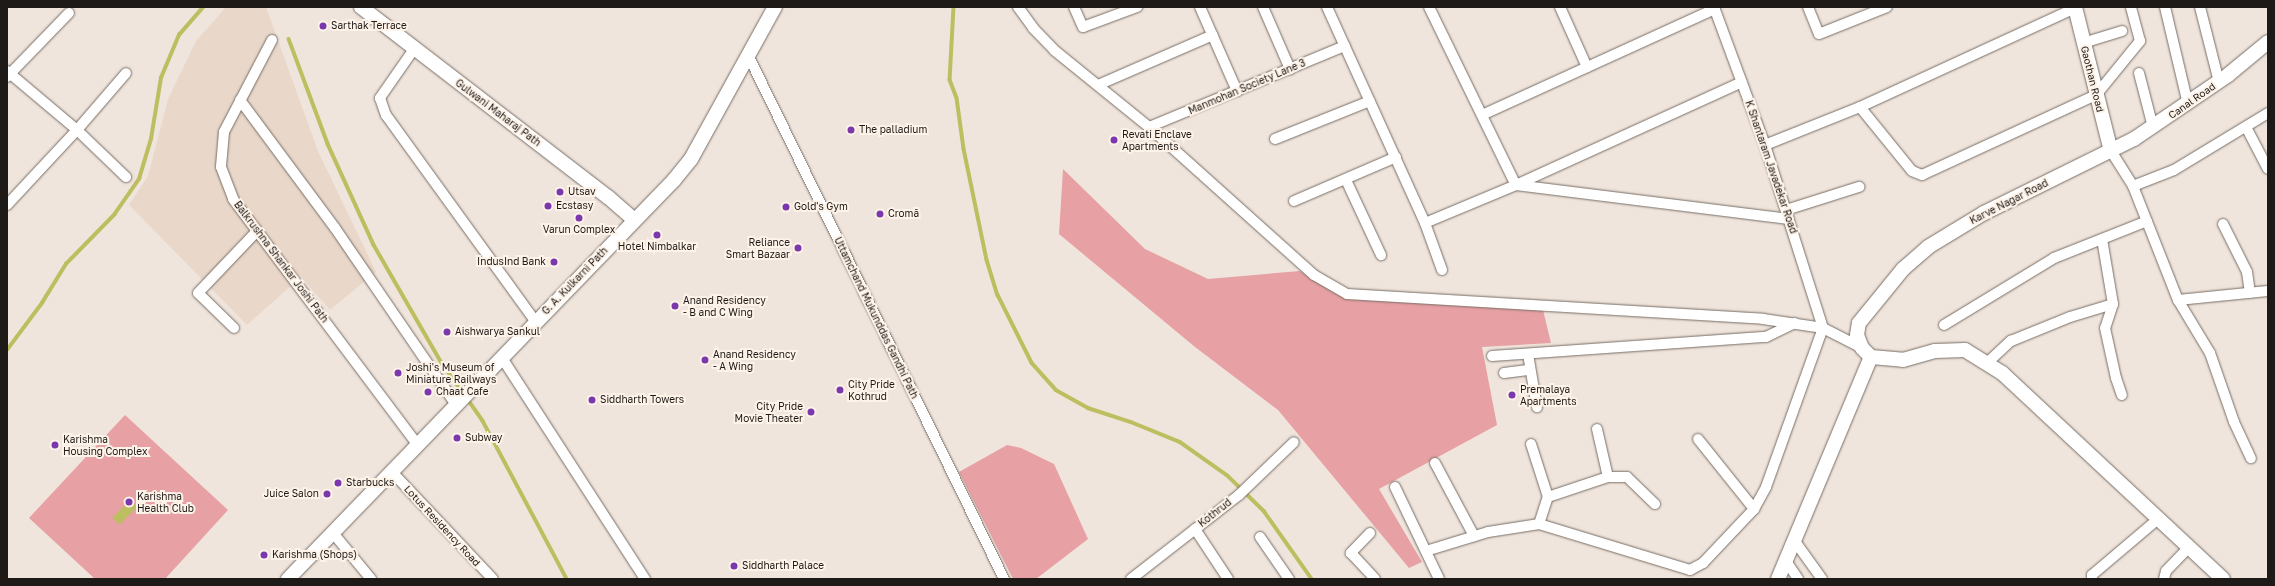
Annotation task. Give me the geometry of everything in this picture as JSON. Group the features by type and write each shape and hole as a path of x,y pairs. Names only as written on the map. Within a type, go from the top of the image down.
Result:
{"street":[{"name":"Gulwani Maharaj Path","path":"361,7 608,197 634,220"},
{"name":"G. A. Kulkarni Path","path":"288,579 674,180 691,159 749,57 775,7"},
{"path":"1018,7 1054,50 1149,127 1314,275 1347,294 1763,319 1824,328 1866,352 1903,360 1935,351 1965,350 2002,373 2223,579"},
{"path":"1074,7 1082,27 1137,7"},
{"path":"1200,7 1238,91"},
{"path":"1263,7 1290,69"},
{"path":"1327,7 1425,223 1442,270"},
{"path":"1429,7 1516,184"},
{"path":"1560,7 1587,67"},
{"path":"1808,7 1819,34 1887,7"},
{"path":"1860,108 1912,172 1922,175 2096,94 2140,41 2131,7"},
{"path":"2165,7 2188,104"},
{"path":"2200,7 2219,82"},
{"path":"1482,115 1714,8"},
{"name":"K Shantaram Javadekar Road","path":"1714,8 1765,145 1824,328"},
{"path":"1765,145 1860,108 2075,8"},
{"name":"Gaothan Road","path":"2075,8 2111,150"},
{"path":"69,13 8,74 77,130 126,177"},
{"path":"2084,42 2122,31"},
{"path":"1098,85 1212,35"},
{"name":"Balkrushna Shankar Joshi Path","path":"272,40 224,132 221,167 233,198 418,445"},
{"name":"Canal Road","path":"2111,150 2153,127 2188,104 2219,82 2268,42"},
{"name":"Manmohan Society Lane 3","path":"1149,127 1345,46"},
{"path":"414,49 380,98 386,115 536,322"},
{"name":"Uttamchand Mukunddas Gandhi Path","path":"749,57 1004,579"},
{"path":"2139,73 2153,127"},
{"path":"7,205 77,130 126,74"},
{"path":"1425,223 1516,184 1742,82"},
{"path":"240,100 335,228 456,405"},
{"path":"1275,139 1370,101"},
{"path":"2133,186 2174,170 2268,113"},
{"path":"2246,127 2268,169"},
{"path":"2111,150 2133,186 2178,300 2210,354 2234,422 2250,458"},
{"name":"Karve Nagar Road","path":"1866,352 1857,335 1859,323 1903,269 1928,247 1984,213 2111,150"},
{"path":"1294,201 1396,158"},
{"path":"1346,180 1381,255"},
{"path":"1516,184 1787,214 1859,187"},
{"path":"1944,325 2054,258 2147,221"},
{"path":"2223,224 2246,272 2250,293"},
{"path":"234,328 198,293 257,231"},
{"path":"2102,239 2113,304 2105,328 2116,378 2122,395"},
{"path":"2178,300 2268,291"},
{"path":"1987,363 2011,341 2070,317 2113,304"},
{"path":"1492,356 1766,337 1795,323"},
{"path":"1426,551 1474,536 1539,524 1690,570 1703,563 1754,509 1766,488 1824,328"},
{"path":"1778,579 1866,352"},
{"path":"1528,354 1536,407"},
{"path":"502,358 645,579"},
{"path":"1504,373 1530,370"},
{"path":"1597,429 1608,477"},
{"path":"1698,439 1754,509"},
{"name":"Kothrud","path":"1131,579 1239,495 1294,442"},
{"path":"1531,444 1548,498 1539,524"},
{"path":"1435,463 1474,536"},
{"name":"Lotus Residency Road","path":"392,472 493,579"},
{"path":"1548,498 1608,477 1627,477 1655,504"},
{"path":"1395,487 1439,579"},
{"path":"2092,579 2097,570 2158,519"},
{"path":"1195,529 1228,579"},
{"path":"333,533 371,579"},
{"path":"1370,533 1351,553 1375,579"},
{"path":"1260,537 1289,579"},
{"path":"1794,540 1822,579"},
{"path":"2164,579 2166,571 2188,547"},
{"path":"1786,561 1798,579"}],"shaded area":[{"path":"226,7 266,7 318,151 376,272 330,310 301,277 247,325 129,205 148,176 168,99 196,41"},
{"path":"1063,169 1145,249 1208,279 1300,271 1346,299 1543,310 1551,343 1482,347 1497,425 1379,489 1422,562 1409,568 1278,410 1195,347 1059,234"},
{"path":"125,415 228,510 165,579 95,579 29,518"},
{"path":"1007,445 1021,448 1054,464 1088,539 1036,579 1013,579 959,472"},
{"path":"130,500 137,507 119,525 112,518"}],"waterway":[{"path":"7,350 42,303 66,264 114,215 139,179 151,139 161,78 179,35 203,7"},
{"path":"954,7 950,80 957,98 964,149 987,260 998,295 1032,363 1056,390 1088,408 1131,422 1180,442 1227,475 1264,511 1312,579"},
{"path":"289,39 328,144 374,245 443,365 463,393"},
{"path":"467,398 483,421 567,579"}],"place":[{"name":"Sarthak Terrace","path":"323,26"},
{"name":"The palladium","path":"851,130"},
{"name":"Revati Enclave Apartments","path":"1114,140"},
{"name":"Utsav","path":"560,192"},
{"name":"Ecstasy","path":"548,206"},
{"name":"Gold's Gym","path":"786,207"},
{"name":"Cromā","path":"880,214"},
{"name":"Varun Complex","path":"579,218"},
{"name":"Hotel Nimbalkar","path":"657,235"},
{"name":"Reliance Smart Bazaar","path":"798,248"},
{"name":"IndusInd Bank","path":"554,262"},
{"name":"Anand Residency - B and C Wing","path":"675,306"},
{"name":"Aishwarya Sankul","path":"447,332"},
{"name":"Anand Residency - A Wing","path":"705,360"},
{"name":"Joshi's Museum of Miniature Railways","path":"398,373"},
{"name":"City Pride Kothrud","path":"840,390"},
{"name":"Chaat Cafe","path":"428,392"},
{"name":"Premalaya Apartments","path":"1512,395"},
{"name":"Siddharth Towers","path":"592,400"},
{"name":"City Pride Movie Theater","path":"811,412"},
{"name":"Subway","path":"457,438"},
{"name":"Karishma Housing Complex","path":"55,445"},
{"name":"Starbucks","path":"338,483"},
{"name":"Juice Salon","path":"327,494"},
{"name":"Karishma Health Club","path":"129,502"},
{"name":"Karishma (Shops)","path":"264,555"},
{"name":"Siddharth Palace","path":"734,566"}]}
